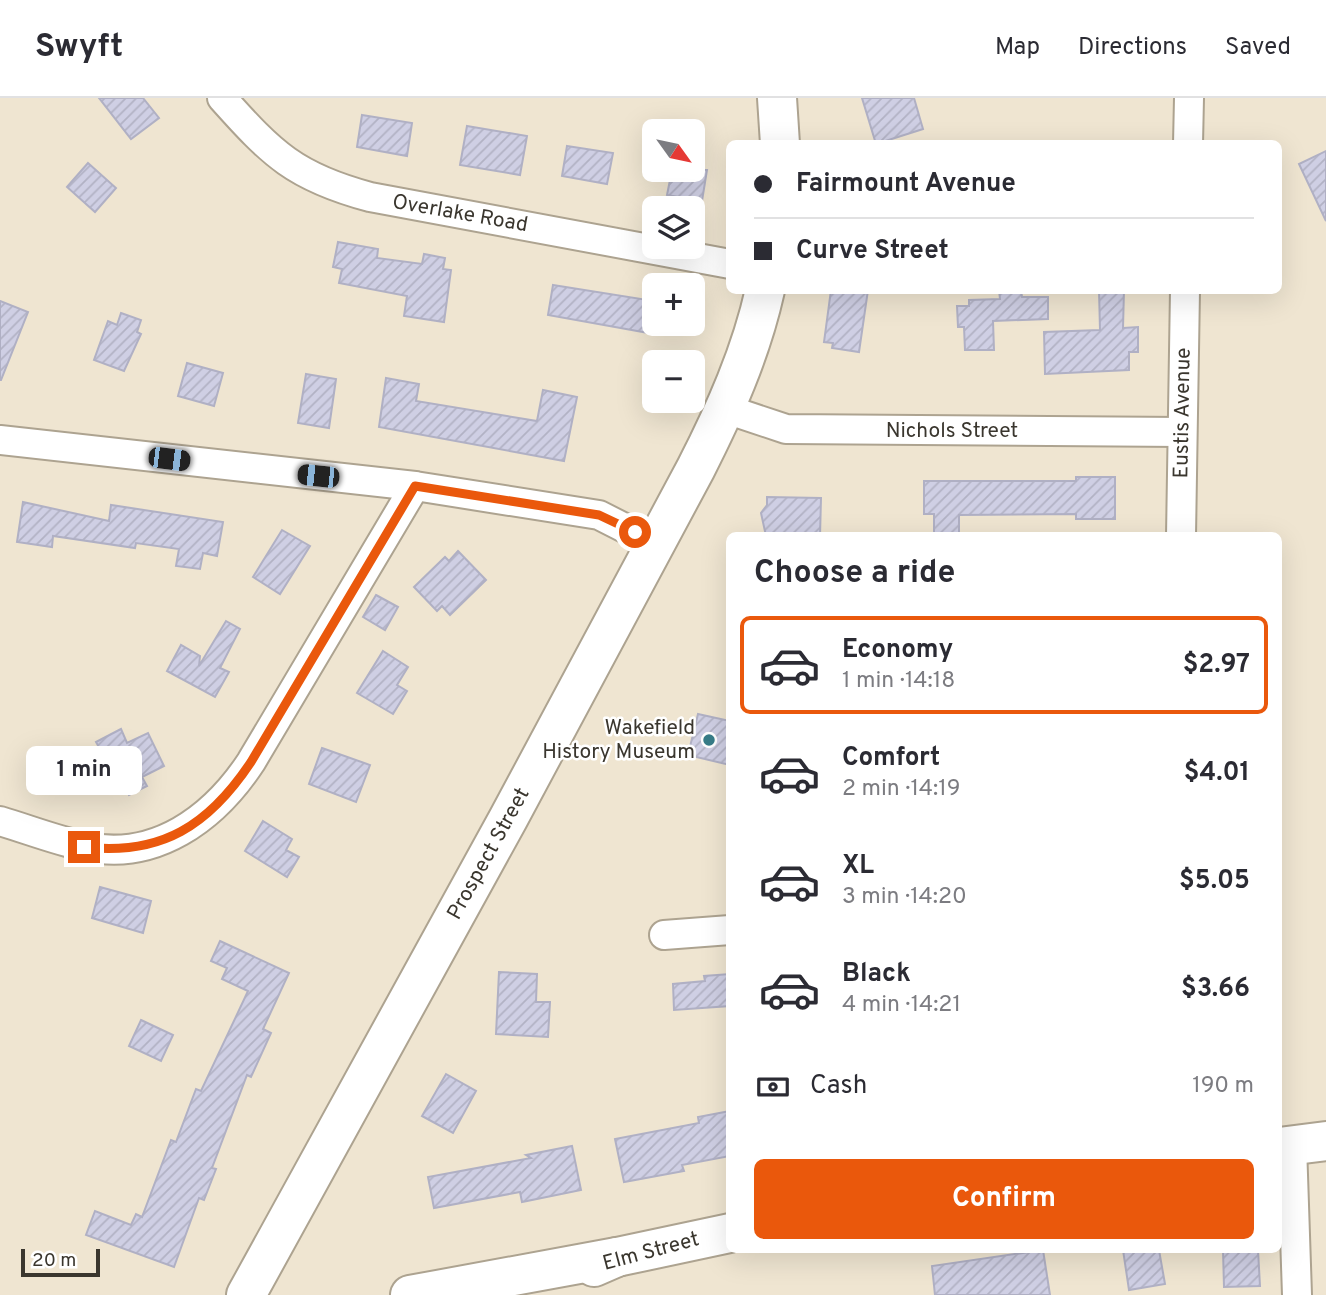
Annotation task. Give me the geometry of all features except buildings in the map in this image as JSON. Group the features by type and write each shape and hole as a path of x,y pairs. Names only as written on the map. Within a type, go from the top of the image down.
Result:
{"main road":[{"path":"777,98 780,140"},
{"name":"Prospect Street","path":"246,1295 656,544 726,409 744,361 764,294"},
{"name":"Elm Street","path":"535,1295 617,1257 726,1234"},
{"path":"410,1295 617,1257"}],"street":[{"name":"Overlake Road","path":"222,98 277,156 306,175 337,188 370,197 726,263"},
{"path":"1188,140 1189,98"},
{"name":"Eustis Avenue","path":"1181,532 1185,294"},
{"name":"Nichols Street","path":"726,409 786,429 1182,432"},
{"path":"0,440 415,486 599,515 656,544"},
{"path":"0,821 84,847 127,849 167,839 206,815 236,785 251,762 415,486"},
{"path":"664,935 726,930"},
{"path":"1297,1295 1299,1144"}],"place":[{"name":"Wakefield History Museum","path":"709,740"}],"route":[{"path":"84,847 127,849 167,839 206,815 236,785 415,486 599,515 635,532"}]}
